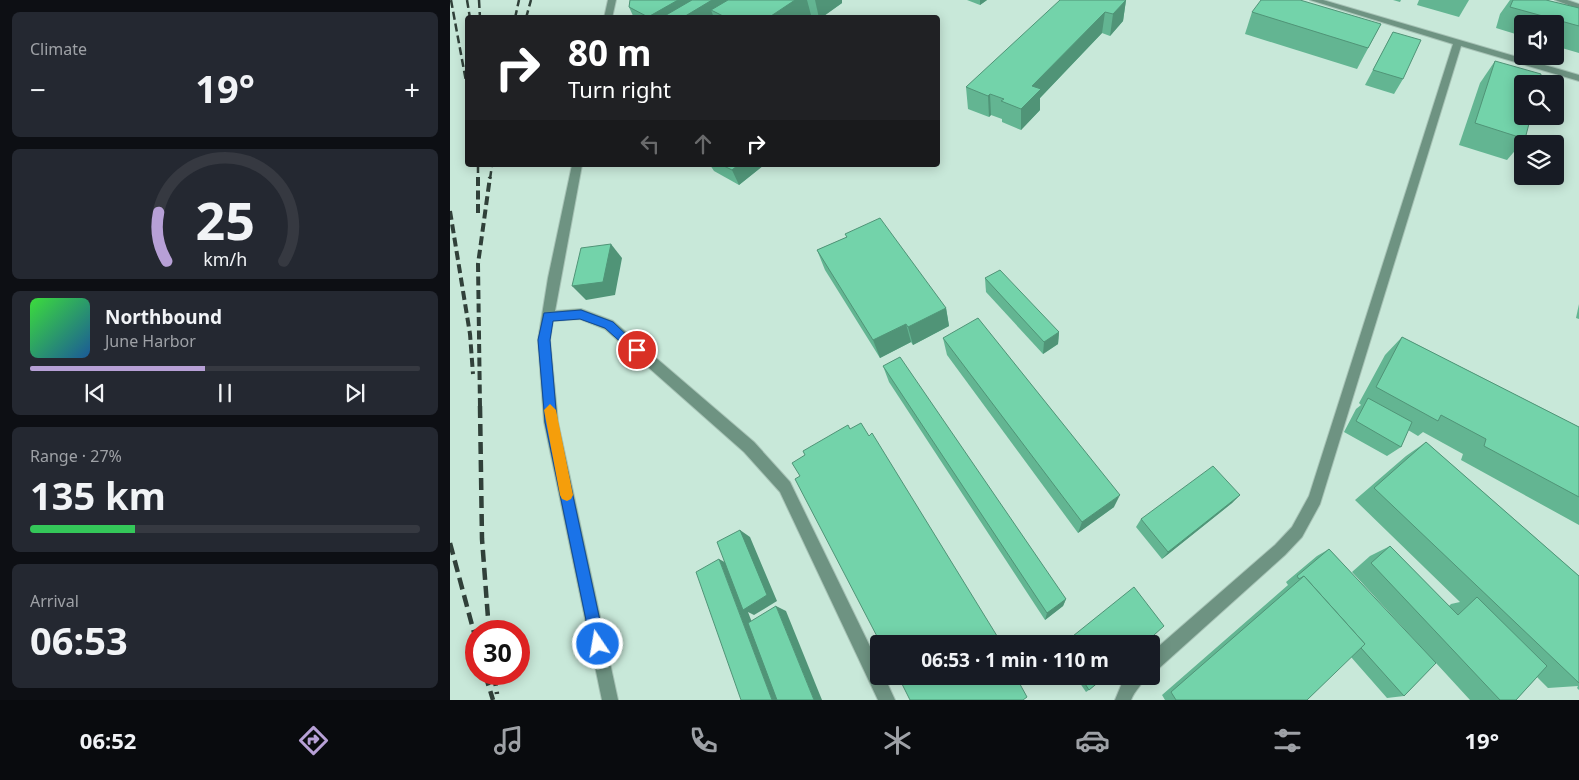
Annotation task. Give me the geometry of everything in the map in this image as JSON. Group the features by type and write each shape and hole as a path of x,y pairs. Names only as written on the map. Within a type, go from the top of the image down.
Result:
{"street":[{"path":"609,15 612,0"},
{"path":"1314,0 1579,78"},
{"path":"1560,0 1579,7"},
{"path":"1160,656 1280,550 1297,532 1315,499 1458,42"},
{"path":"577,167 544,340 551,422 610,700"},
{"path":"548,317 581,314 609,325 749,447 785,487 887,700"},
{"path":"1124,700 1129,685"}],"building":[{"path":"630,0 678,0 652,15 644,15 629,7"},
{"path":"692,0 712,0 687,15 666,15"},
{"path":"728,0 795,0 772,15 721,15 711,10"},
{"path":"1060,0 1126,0 1113,14 1105,12 1032,86 1041,89 1021,109 1001,101 1004,99 990,94 988,96 966,87"},
{"path":"1261,0 1300,0 1381,24 1368,48 1252,12"},
{"path":"1513,0 1546,0 1579,8 1579,26 1564,22 1564,15 1539,15 1510,7"},
{"path":"1393,32 1421,40 1403,79 1373,70"},
{"path":"1495,61 1541,74 1514,75 1514,125 1529,125 1526,135 1514,135 1475,123"},
{"path":"880,218 946,308 908,327 906,324 873,340 817,250 847,237 845,234"},
{"path":"611,244 603,282 572,286 581,248"},
{"path":"1000,270 1059,332 1044,342 985,278"},
{"path":"978,318 1120,495 1082,522 943,338"},
{"path":"1402,337 1579,427 1579,497 1484,446 1486,439 1441,415 1438,421 1376,387"},
{"path":"900,357 1066,599 1047,613 883,366"},
{"path":"1368,398 1412,422 1401,447 1356,421"},
{"path":"861,423 869,436 872,433 996,635 876,635 795,479 800,476 792,463 805,455 803,451 848,425 850,429"},
{"path":"1426,442 1579,576 1579,683 1374,488"},
{"path":"1213,466 1240,495 1168,552 1141,519"},
{"path":"740,530 767,595 743,610 717,542"},
{"path":"1390,546 1458,615 1477,597 1547,666 1516,700 1500,700 1371,563"},
{"path":"1329,549 1436,663 1404,696 1361,648 1365,644 1304,576 1299,579 1297,576"},
{"path":"719,559 772,700 741,700 696,572"},
{"path":"1304,576 1365,644 1307,700 1176,700 1171,692"},
{"path":"1134,587 1164,626 1154,635 1074,635"},
{"path":"776,606 814,700 777,700 748,623"},
{"path":"902,685 1020,685 1027,697 1023,700 910,700"},
{"path":"1086,685 1095,685 1089,690"}],"railway":[{"path":"451,0 465,76"},
{"path":"467,0 470,15"},
{"path":"479,0 480,15"},
{"path":"516,15 519,0"},
{"path":"527,15 531,0"},
{"path":"478,167 478,215"},
{"path":"490,179 492,167"},
{"path":"480,407 478,264 490,177"},
{"path":"450,211 470,334 473,374"},
{"path":"480,406 482,539 488,620"},
{"path":"450,543 471,620"},
{"path":"488,685 493,700"},
{"path":"496,685 497,694"}],"slow traffic":[{"path":"550,410 567,495"}],"route":[{"path":"598,644 551,422 544,340 548,317 581,314 609,325 637,350"}]}
